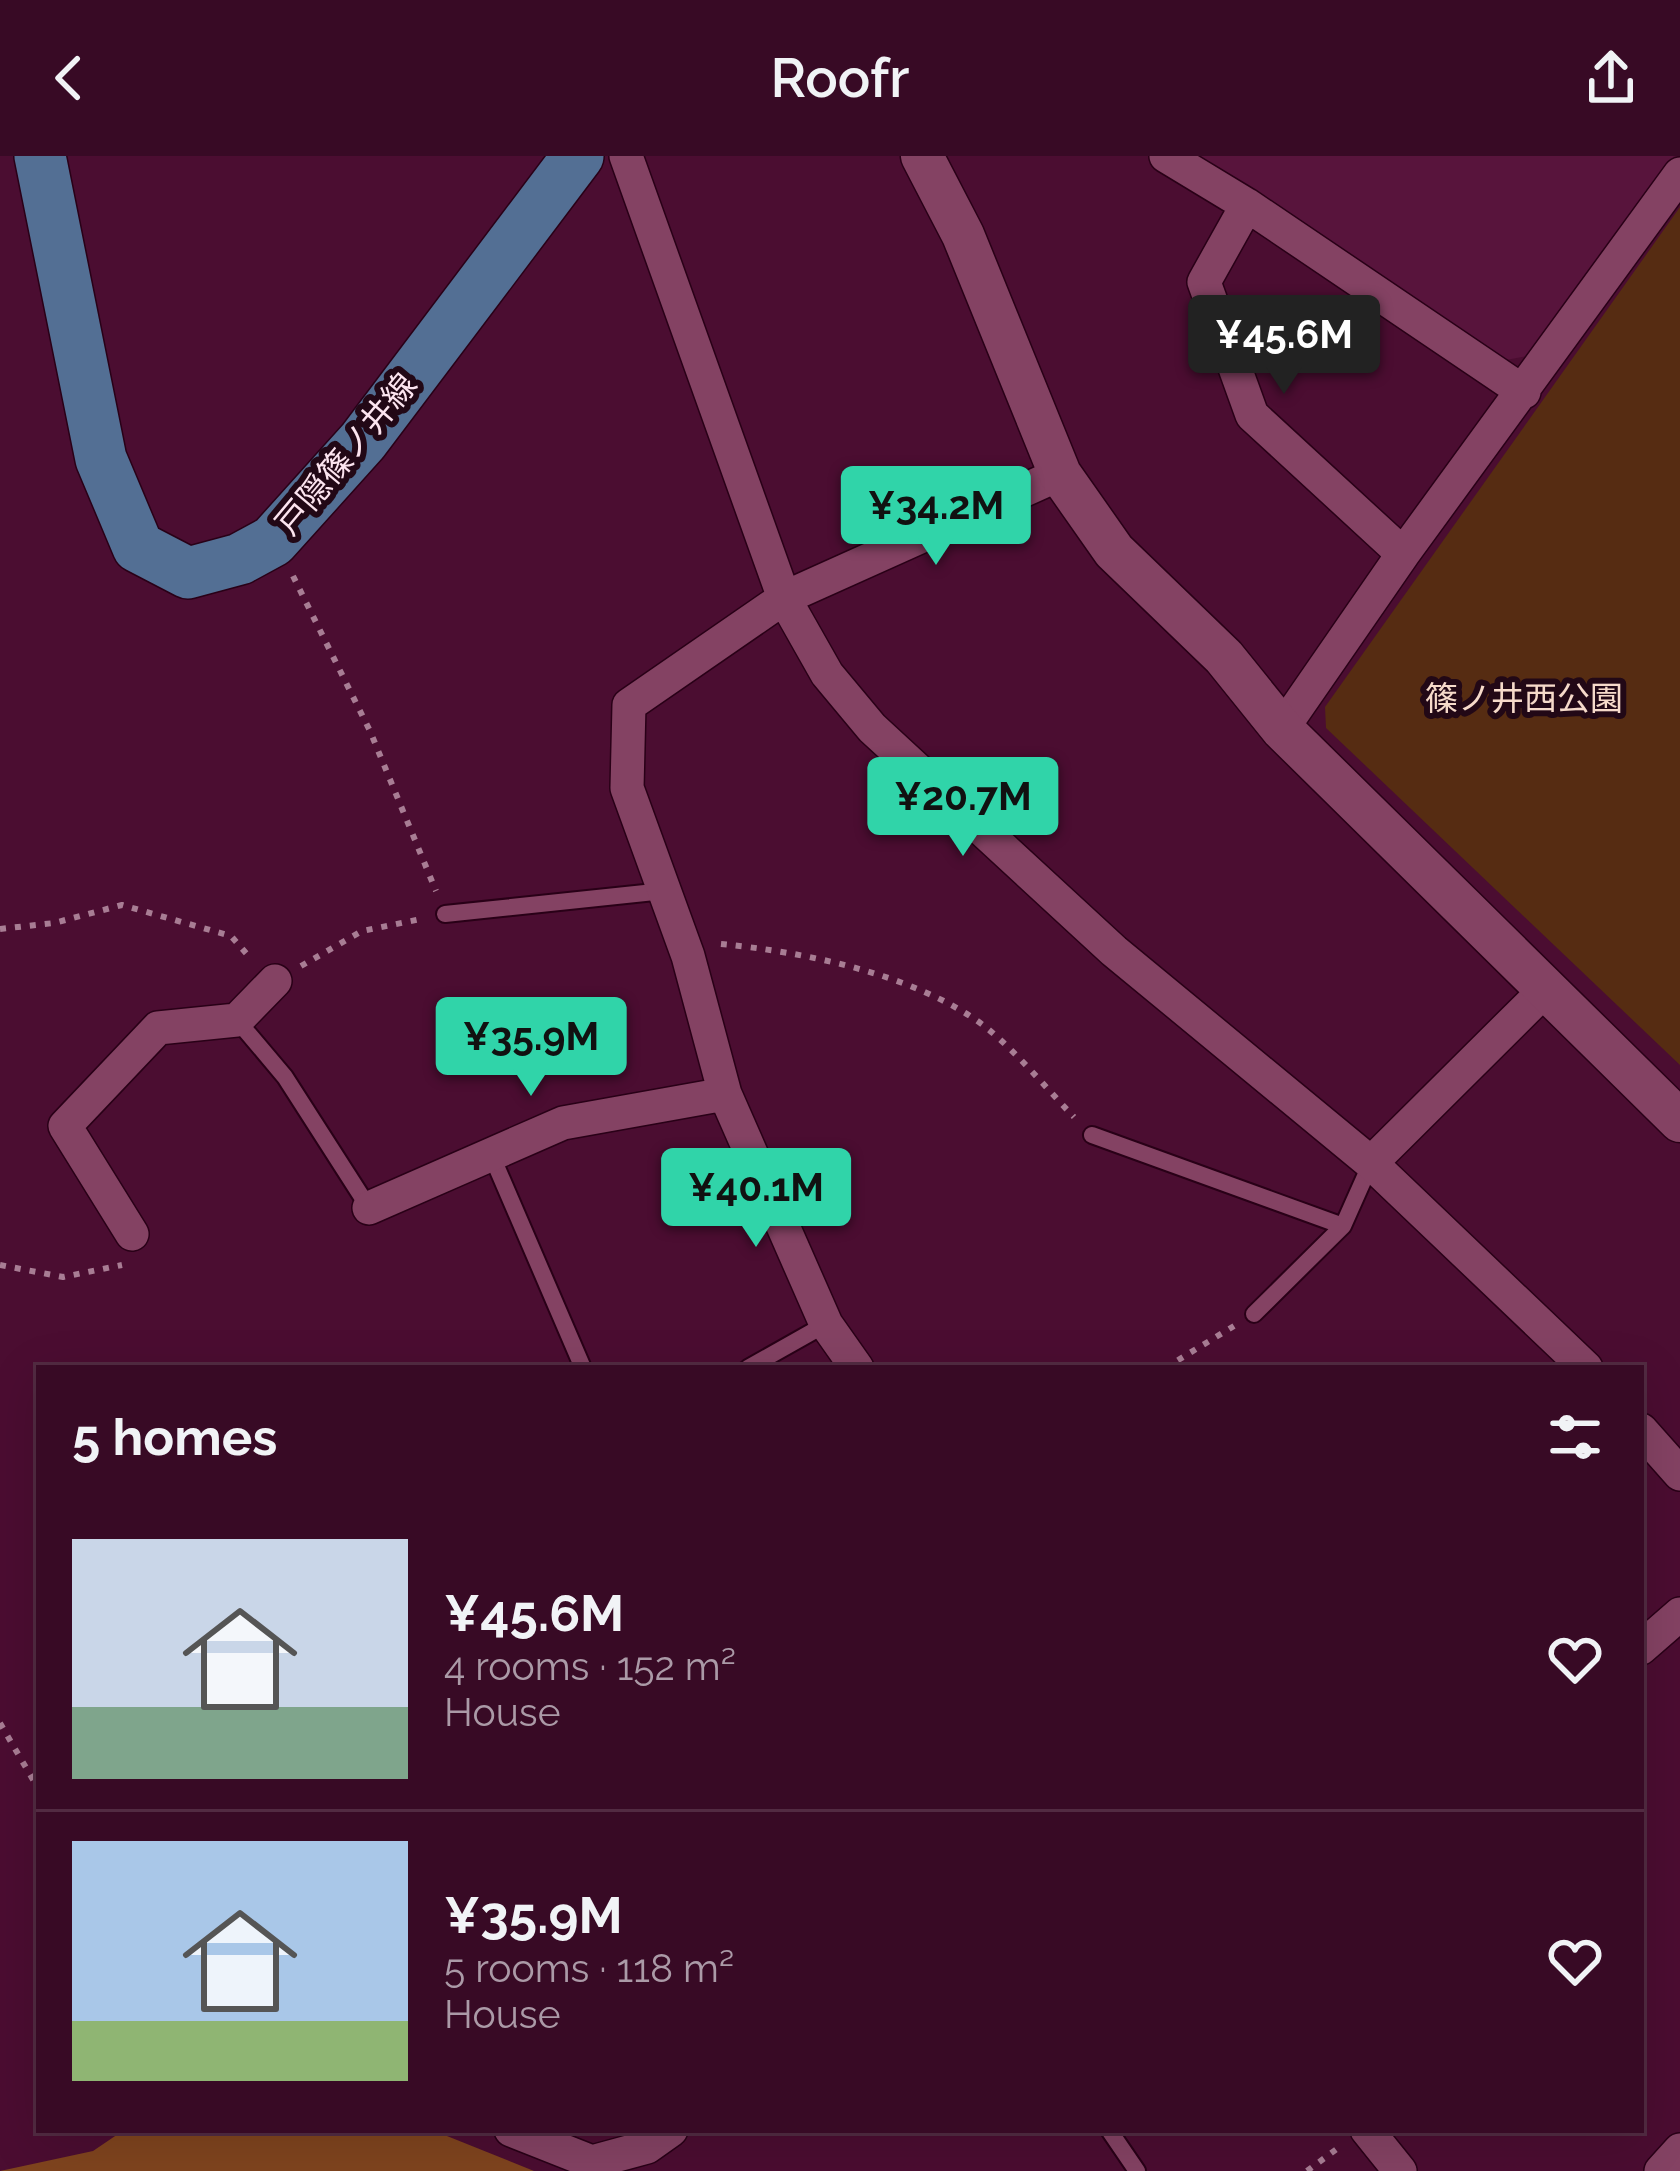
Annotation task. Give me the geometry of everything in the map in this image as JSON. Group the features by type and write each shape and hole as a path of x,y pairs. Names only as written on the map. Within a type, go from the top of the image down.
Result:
{"main road":[{"name":"戸隠篠ノ井線","path":"40,156 101,459 138,547 188,573 240,559 273,542 363,441 578,156"}],"street":[{"path":"626,156 784,598 827,674 872,728 1114,951 1371,1163 1583,1365"},
{"path":"922,156 963,235 1060,474 1114,551 1224,657 1282,729 1680,1120"},
{"path":"1166,156 1524,392"},
{"path":"1282,729 1403,554 1680,174"},
{"path":"1246,205 1204,282 1252,415 1403,554"},
{"path":"854,1365 826,1324 724,1094 681,940 627,788 629,705 784,598 1060,474"},
{"path":"132,1234 65,1126 158,1028 237,1020 275,981"},
{"path":"1371,1163 1544,991"},
{"path":"370,1208 563,1123 724,1094"},
{"path":"1644,1433 1680,1474"},
{"path":"1644,1645 1680,1614"},
{"path":"519,2133 592,2162 647,2147 667,2133"},
{"path":"1355,2137 1400,2171"},
{"path":"1661,2171 1680,2150"}],"lane":[{"path":"445,914 664,891"},
{"path":"237,1020 285,1077 370,1208"},
{"path":"1092,1135 1342,1226"},
{"path":"491,1154 582,1365"},
{"path":"1254,1314 1342,1226 1371,1163"},
{"path":"753,1365 826,1324"},
{"path":"1110,2133 1137,2171"}],"path":[{"path":"0,929 54,923 122,905 231,936 275,981 362,931 445,914 370,731 317,619 273,542"},
{"path":"681,940 784,950 910,986 982,1025 1092,1135"},
{"path":"0,1265 63,1277 132,1263 132,1234"},
{"path":"1170,1365 1254,1314"},
{"path":"0,1724 36,1785"},
{"path":"1307,2171 1355,2137"}],"shaded area":[{"path":"1184,156 1674,156 1539,354 1506,360"},
{"path":"120,2133 439,2133 534,2171 0,2171 93,2151"}],"green space":[{"name":"篠ノ井西公園","path":"1680,207 1680,1065 1326,728 1325,707"}]}
